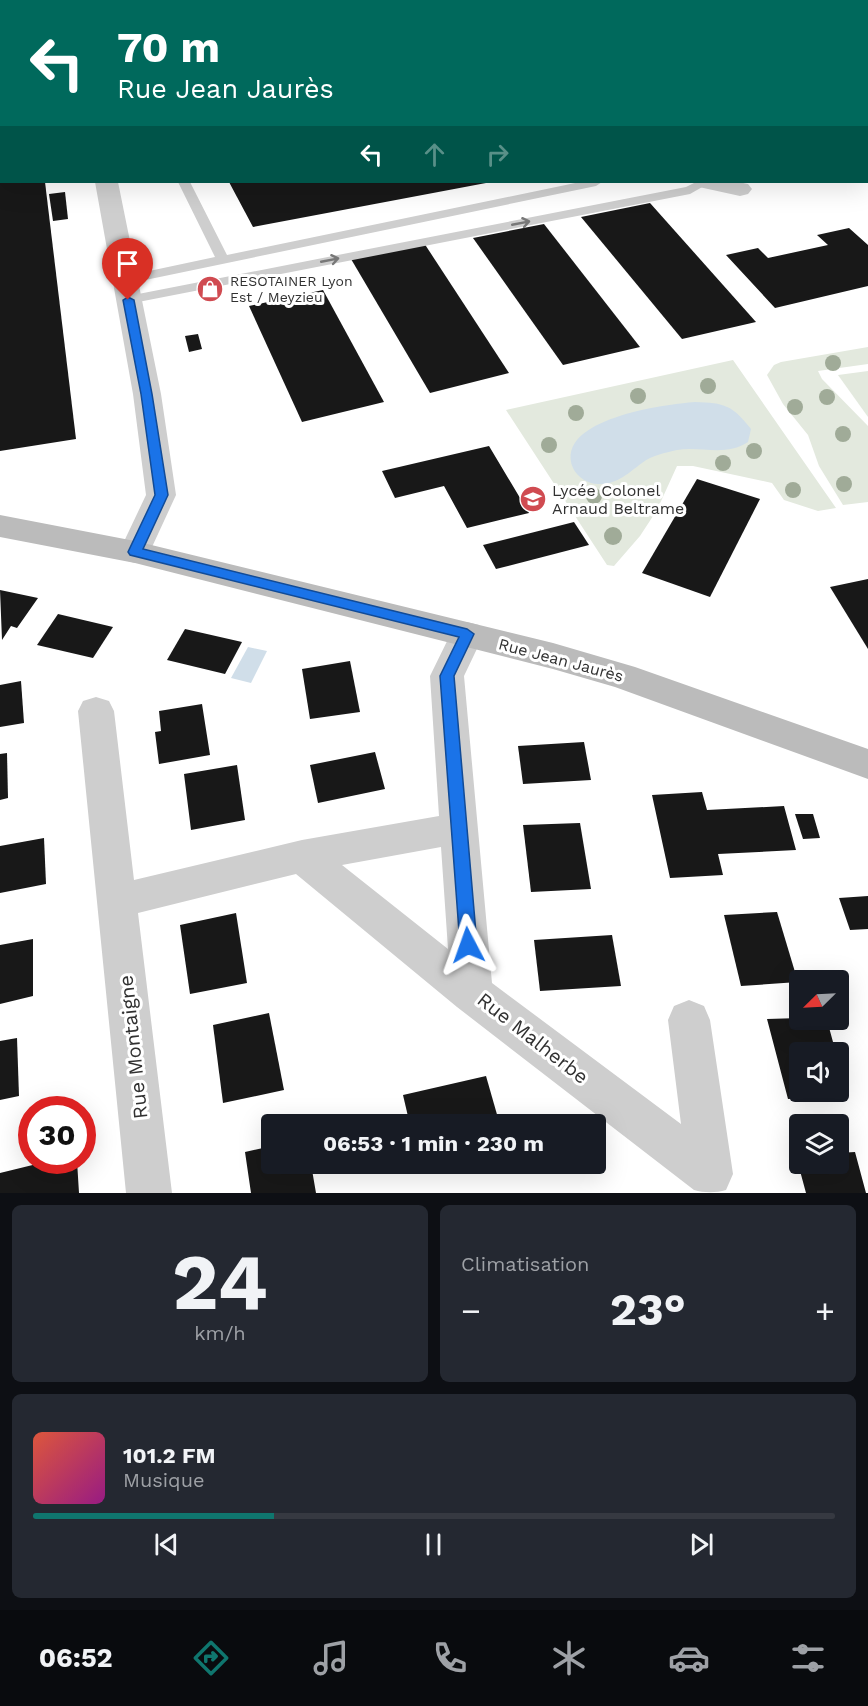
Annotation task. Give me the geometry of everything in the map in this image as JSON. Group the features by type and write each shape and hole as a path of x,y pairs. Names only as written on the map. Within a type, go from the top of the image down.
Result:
{"main road":[{"name":"Rue Jean Jaurès","path":"0,526 135,552 467,634 623,676 868,764"}],"street":[{"path":"106,183 147,394 161,495 135,552"},
{"path":"711,183 740,189"},
{"name":"Rue Malherbe","path":"467,634 447,676 472,993 712,1183"},
{"name":"Rue Montaigne","path":"96,711 149,1193"},
{"path":"117,901 302,855 459,828"},
{"path":"302,855 472,993"},
{"name":"Rue Malherbe","path":"690,1020 712,1183"}],"lane":[{"path":"184,183 223,260"},
{"path":"127,290 223,260 591,183"},
{"path":"127,290 690,190 704,183"}],"shaded area":[{"path":"868,347 868,364 818,371 822,379 868,426 868,502 843,505 819,466 808,435 783,404 767,375 774,365 781,362"},
{"path":"733,360 836,508 818,511 784,500 772,483 693,466 677,466 657,510 640,536 614,566 607,565 506,410"},
{"path":"868,371 868,417 838,375"},
{"path":"695,402 714,403 733,410 751,429 748,442 731,449 686,449 659,455 646,460 622,478 605,484 594,484 587,481 580,477 573,468 571,451 580,437 595,426 638,411"},
{"path":"248,647 267,651 251,683 231,678"}],"building":[{"path":"0,183 45,183 76,439 0,451"},
{"path":"230,183 486,183 253,227"},
{"path":"65,192 68,219 53,221 49,194"},
{"path":"650,203 756,322 682,339 581,217"},
{"path":"544,224 640,347 563,365 473,238"},
{"path":"849,228 868,245 868,286 775,308 726,255 758,248 768,258 828,245 817,235"},
{"path":"424,243 509,373 430,393 351,259"},
{"path":"323,290 384,402 302,422 249,306"},
{"path":"198,334 202,349 189,352 185,336"},
{"path":"489,446 529,513 467,528 444,486 395,498 382,471"},
{"path":"697,479 760,499 710,597 642,573"},
{"path":"574,522 589,545 496,569 483,545"},
{"path":"868,579 868,649 830,587"},
{"path":"0,590 38,598 17,628 11,626 2,640"},
{"path":"58,614 113,627 93,658 37,645"},
{"path":"185,629 242,642 225,674 167,660"},
{"path":"350,661 360,712 310,719 302,669"},
{"path":"21,681 24,723 0,727 0,685"},
{"path":"202,704 210,755 159,764 155,732 161,731 159,711"},
{"path":"584,742 591,780 523,784 518,746"},
{"path":"375,752 385,789 318,803 310,765"},
{"path":"7,753 8,798 0,800 0,754"},
{"path":"237,765 245,820 191,830 184,774"},
{"path":"702,792 707,810 784,806 796,850 718,854 723,875 670,878 652,795"},
{"path":"795,814 813,814 820,838 803,839"},
{"path":"580,823 591,889 531,892 523,825"},
{"path":"44,838 46,884 0,893 0,846"},
{"path":"868,896 868,929 850,930 839,898"},
{"path":"777,912 794,970 789,970 789,983 741,986 724,915"},
{"path":"236,913 247,983 190,994 180,925"},
{"path":"612,935 621,986 540,991 534,940"},
{"path":"33,939 33,996 0,1004 0,945"},
{"path":"269,1013 284,1090 223,1103 213,1025"},
{"path":"789,1018 789,1030 830,1030 833,1042 789,1042 789,1099 788,1099 767,1019"},
{"path":"17,1038 19,1096 0,1100 0,1041"},
{"path":"486,1076 497,1114 407,1114 403,1095"},
{"path":"261,1148 261,1174 313,1174 316,1193 251,1193 245,1152"},
{"path":"849,1152 855,1152 866,1193 806,1193 801,1174 849,1174"},
{"path":"18,1169 18,1174 78,1174 79,1193 0,1193 0,1173"}],"place":[{"name":"RESOTAINER Lyon Est / Meyzieu","path":"210,289"},
{"name":"Lycée Colonel Arnaud Beltrame","path":"533,499"}],"route":[{"path":"128,300 147,394 161,495 135,552 467,634 447,676 468,945"}]}
